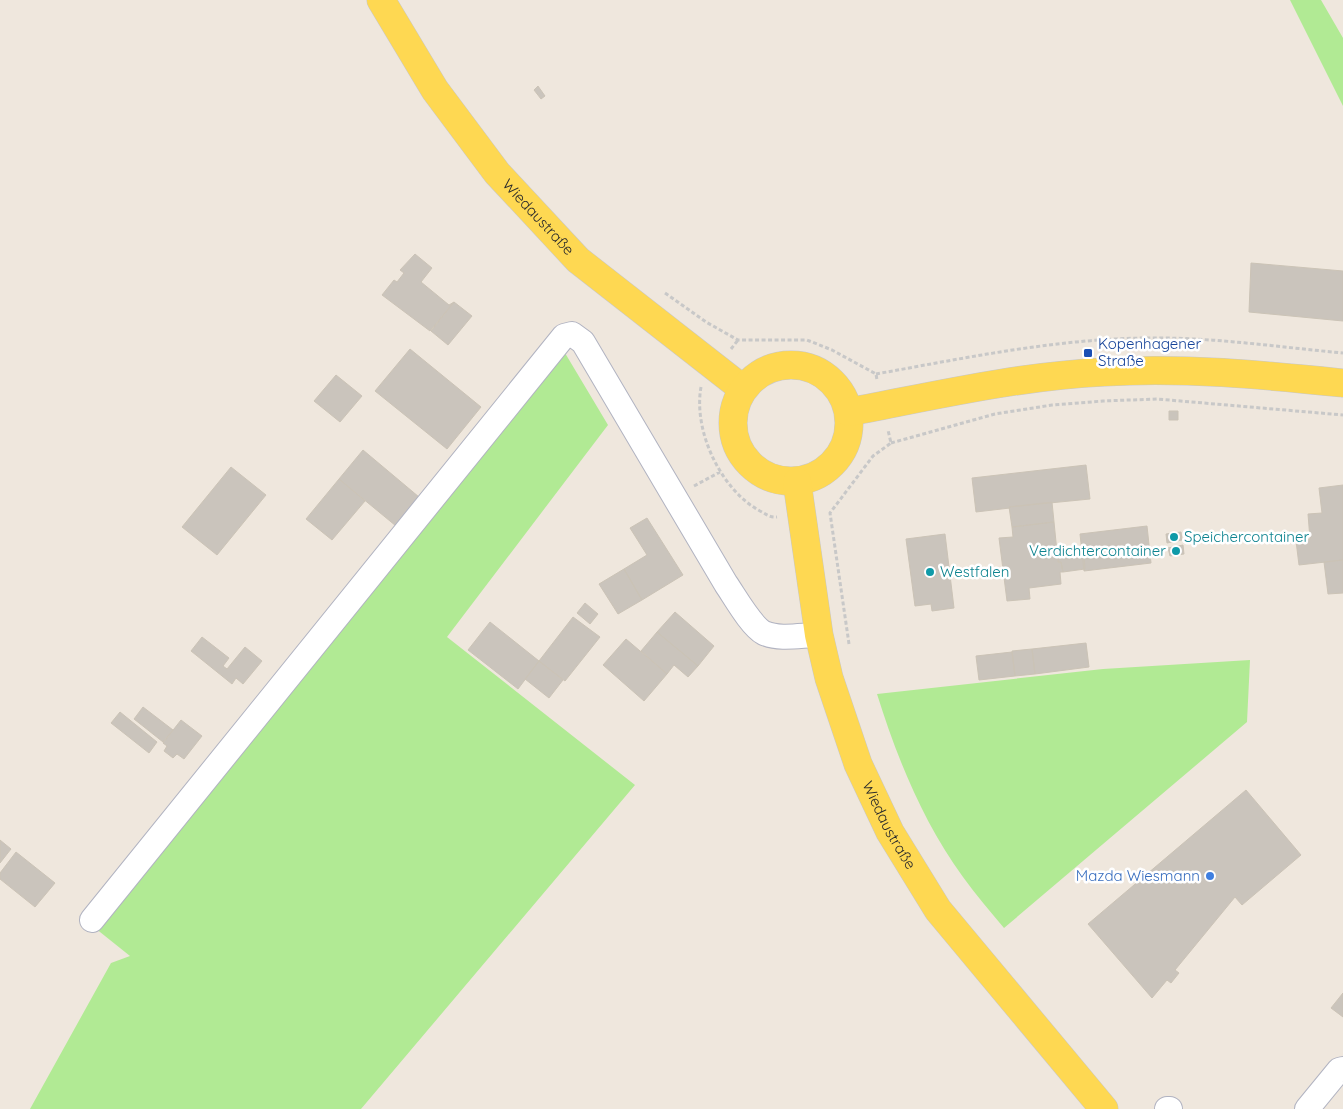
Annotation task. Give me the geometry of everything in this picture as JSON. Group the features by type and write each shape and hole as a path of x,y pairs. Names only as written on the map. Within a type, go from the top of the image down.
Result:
{"main road":[{"name":"Wiedaustraße","path":"381,0 435,90 497,174 578,260 743,389"},
{"path":"783,365 802,365 819,371 833,382 844,396 849,412 849,432 844,449 833,464 818,475 797,482 783,481 766,476 751,466 740,452 733,435 732,416 743,389 764,371 783,365"},
{"path":"849,412 978,388 1103,372 1174,370 1230,372 1343,383"},
{"name":"Wiedaustraße","path":"797,482 819,635 829,678 858,764 890,832 938,910 1104,1109"}],"lane":[{"path":"92,920 564,336 572,334 583,342 726,584 752,622 764,632 779,636 819,635"},
{"path":"1307,1109 1339,1070 1343,1069"}],"path":[{"path":"659,289 706,322 738,340 701,386 700,393 706,442 720,472 734,491 753,507 772,518 830,514 851,652"},
{"path":"891,443 995,414 1052,405 1104,401 1157,399 1343,415"}],"green space":[{"path":"1290,0 1321,0 1343,38 1343,106"},
{"path":"562,348 608,425 447,637 635,785 361,1109 30,1109 111,963 130,956 95,928"},
{"path":"1250,660 1247,722 1004,928 963,877 923,812 902,766 877,694 1103,669"}],"building":[{"path":"538,86 545,96 541,99 534,90"},
{"path":"415,254 432,268 421,282 449,305 454,302 430,331 382,295 394,280 397,282 404,273 400,270"},
{"path":"1251,263 1343,271 1343,321 1249,312"},
{"path":"454,302 472,316 448,345 431,331"},
{"path":"410,349 481,407 447,449 375,391"},
{"path":"336,375 362,396 340,422 314,401"},
{"path":"1169,411 1178,411 1178,420 1169,420"},
{"path":"363,450 419,497 396,526 339,479"},
{"path":"1086,465 1090,499 976,512 972,478"},
{"path":"231,467 266,495 217,555 182,527"},
{"path":"339,479 365,501 332,540 306,519"},
{"path":"1343,485 1343,560 1299,565 1296,541 1310,539 1308,514 1322,513 1319,488"},
{"path":"1052,502 1054,522 1012,527 1009,507"},
{"path":"647,518 683,575 642,600 624,569 647,555 630,528"},
{"path":"1054,522 1058,562 1061,562 1063,572 1060,572 1061,584 1029,588 1030,599 1007,601 999,538 1013,537 1012,527"},
{"path":"1147,526 1151,563 1084,571 1080,534"},
{"name":"Speichercontainer","path":"1181,532 1182,540 1167,543 1166,534"},
{"name":"Westfalen","path":"945,534 954,608 932,611 931,604 915,606 906,539"},
{"name":"Verdichtercontainer","path":"1183,545 1184,554 1170,556 1168,548"},
{"path":"1084,556 1085,569 1063,572 1061,562 1058,562 1058,558"},
{"path":"1343,560 1343,593 1328,594 1324,562"},
{"path":"624,569 642,600 618,614 599,584"},
{"path":"585,603 598,614 590,624 577,613"},
{"path":"675,612 714,646 698,666 657,632"},
{"path":"573,617 600,637 565,681 539,661"},
{"path":"490,622 539,661 518,689 468,650"},
{"path":"657,632 698,666 688,677 674,665 667,674 641,651"},
{"path":"202,637 229,658 223,666 227,669 245,647 262,661 243,684 236,678 232,684 191,651"},
{"path":"626,639 667,674 644,701 603,665"},
{"path":"1086,643 1089,667 1035,674 1032,649"},
{"path":"1032,649 1035,674 1015,676 1012,651"},
{"path":"1012,652 1015,676 979,680 976,656"},
{"path":"539,661 563,680 549,698 525,679"},
{"path":"143,707 173,730 163,742 134,719"},
{"path":"120,712 157,742 149,753 111,723"},
{"path":"181,720 202,736 184,759 177,754 173,758 164,751 167,746 163,743"},
{"name":"Mazda Wiesmann","path":"1246,790 1301,855 1242,905 1235,897 1175,970 1179,973 1171,983 1167,980 1152,998 1088,924"},
{"path":"0,840 11,849 0,863"},
{"path":"16,852 55,883 35,907 0,879 0,873"},
{"path":"1343,993 1343,1017 1331,1008"}],"place":[{"name":"Kopenhagener Straße","path":"1088,353"},
{"name":"Speichercontainer","path":"1174,537"},
{"name":"Verdichtercontainer","path":"1176,551"},
{"name":"Westfalen","path":"930,572"},
{"name":"Mazda Wiesmann","path":"1210,876"}]}
